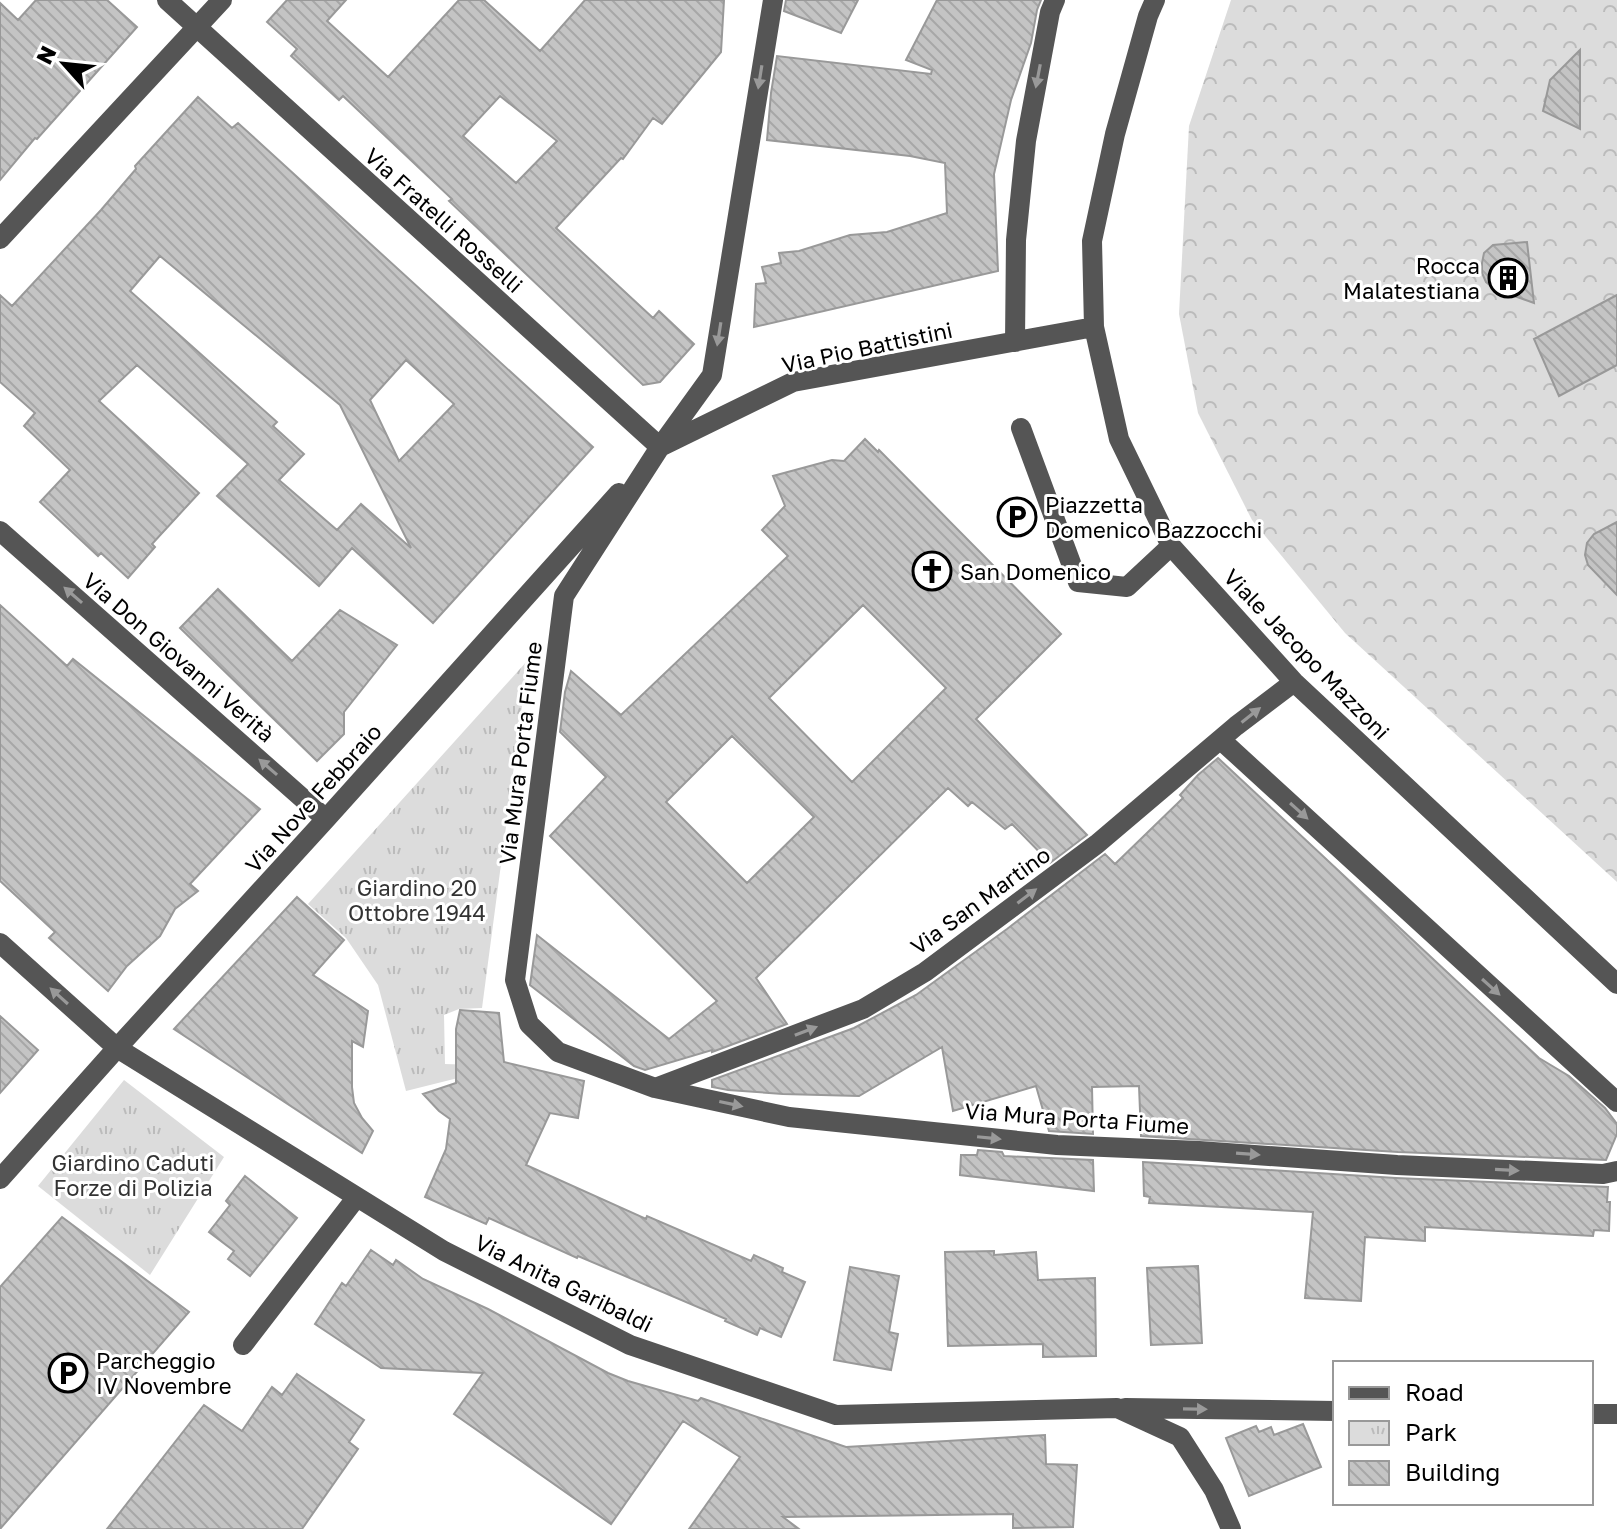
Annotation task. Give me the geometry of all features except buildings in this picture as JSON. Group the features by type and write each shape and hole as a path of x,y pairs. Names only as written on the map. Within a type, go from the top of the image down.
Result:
{"street":[{"name":"Via Fratelli Rosselli","path":"167,0 660,447"},
{"path":"0,239 222,0"},
{"name":"Via Mura Porta Fiume","path":"773,0 712,375 660,447 564,596 515,980 529,1024 558,1052 655,1088 789,1117 1057,1145 1397,1165 1603,1174 1617,1171"},
{"path":"1015,342 1016,240 1026,141 1050,12 1055,0"},
{"name":"Viale Jacopo Mazzoni","path":"1155,0 1115,134 1092,241 1094,327 1119,439 1171,546 1294,682 1617,984"},
{"name":"Via Pio Battistini","path":"660,447 793,382 1094,327"},
{"path":"1021,428 1078,582 1127,587 1171,546"},
{"name":"Via Nove Febbraio","path":"0,1179 660,447"},
{"name":"Via Don Giovanni Verità","path":"0,531 326,819"},
{"name":"Via San Martino","path":"655,1088 863,1009 925,972 1097,844 1294,682"},
{"path":"1221,740 1617,1102"},
{"name":"Via Anita Garibaldi","path":"0,943 117,1048 444,1251 630,1345 836,1415 1117,1408 1180,1437 1214,1490 1231,1529"},
{"path":"243,1345 356,1198"},
{"path":"1117,1408 1333,1411"},
{"path":"1593,1414 1617,1414"}],"green space":[{"path":"1231,0 1617,0 1617,882 1345,633 1252,520 1198,413 1179,314 1189,126"},
{"name":"Giardino 20 Ottobre 1944","path":"528,660 482,1008 459,1009 444,1015 445,1064 478,1065 478,1073 406,1091 378,985 346,938 308,904"},
{"name":"Giardino Caduti Forze di Polizia","path":"124,1080 224,1157 150,1275 38,1186"}],"place":[{"name":"Rocca Malatestiana","path":"1508,278"},
{"name":"Piazzetta Domenico Bazzocchi","path":"1017,517"},
{"name":"San Domenico","path":"932,571"},
{"name":"Parcheggio IV Novembre","path":"68,1373"}]}
